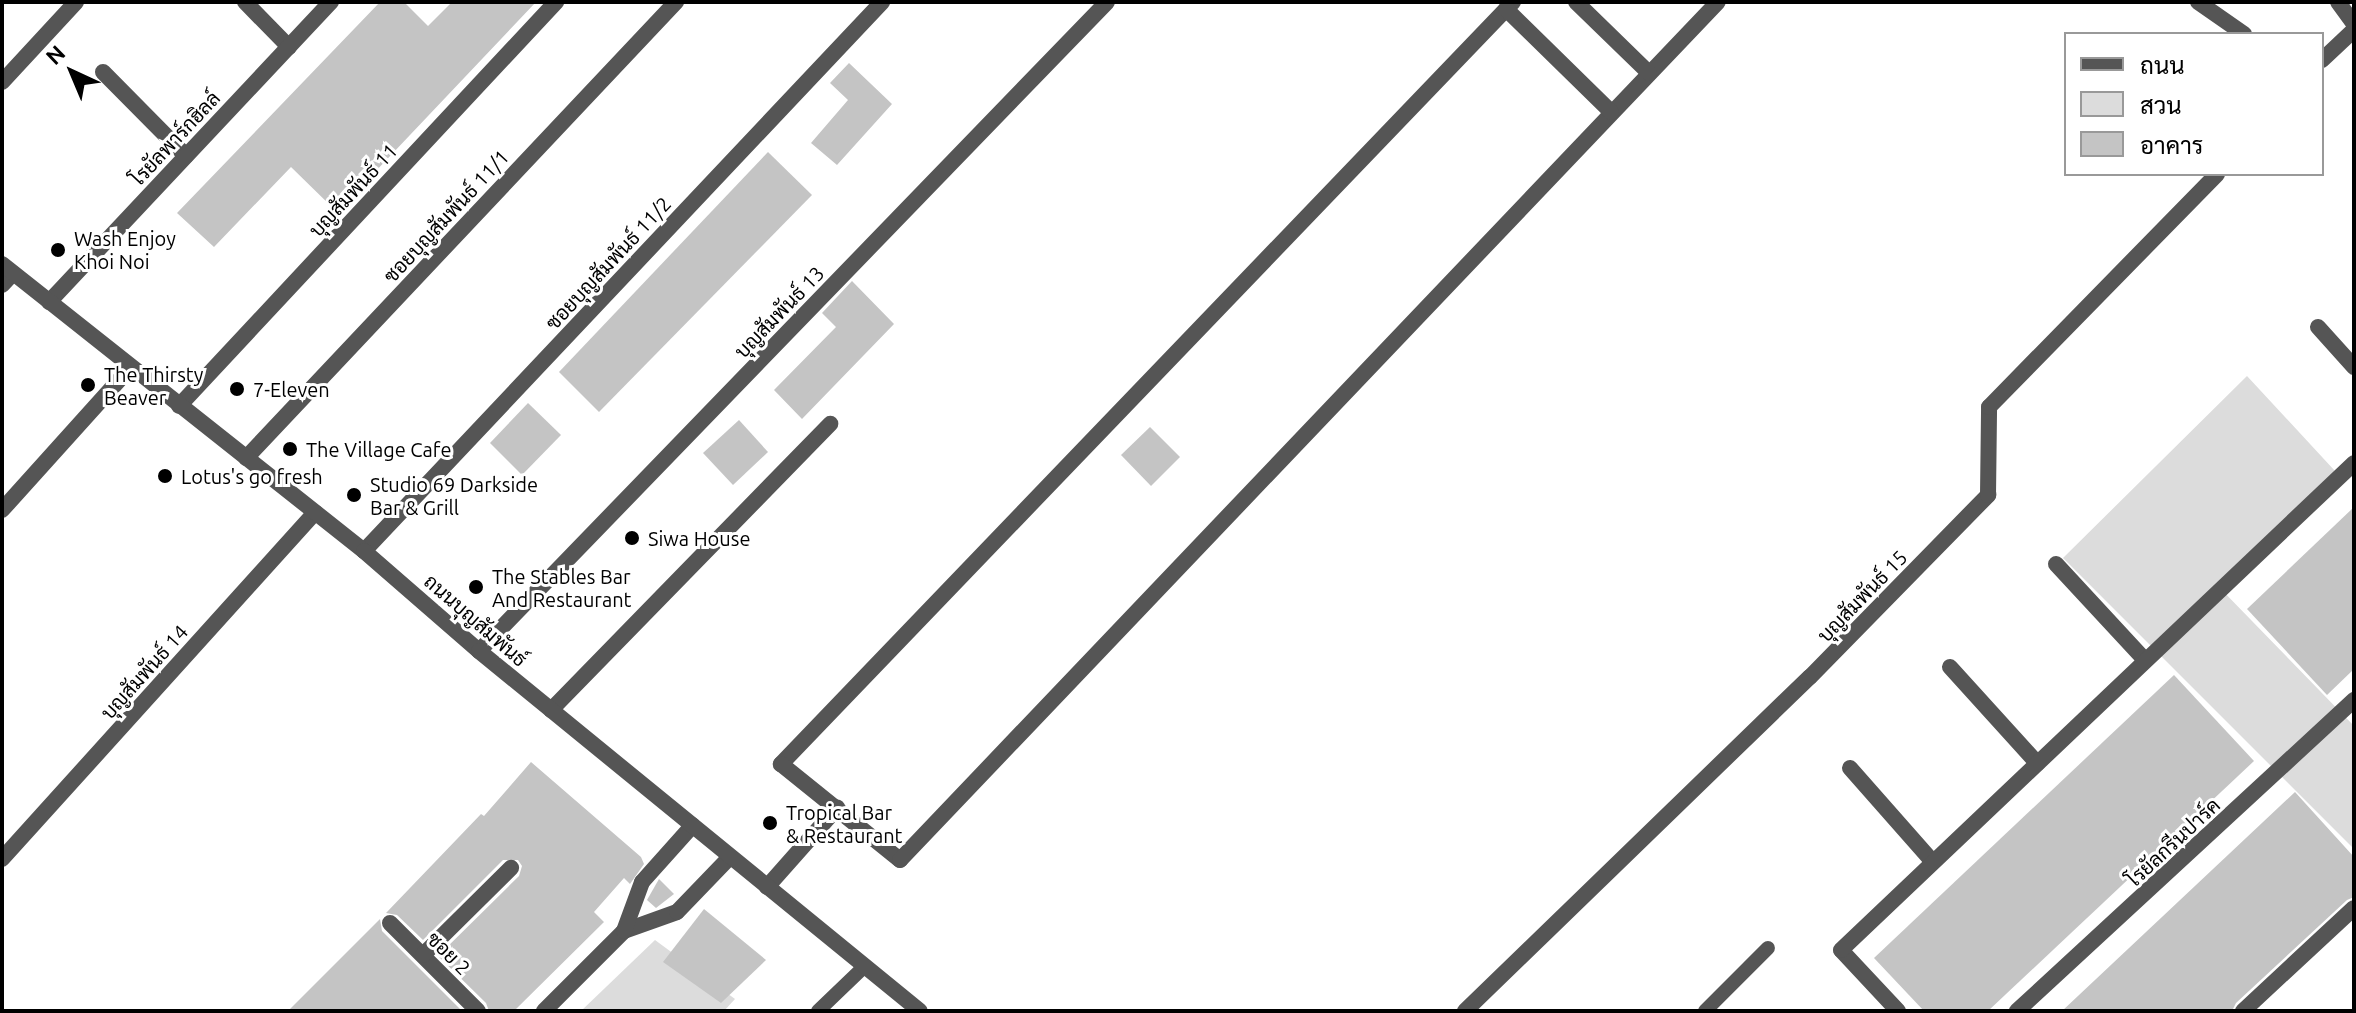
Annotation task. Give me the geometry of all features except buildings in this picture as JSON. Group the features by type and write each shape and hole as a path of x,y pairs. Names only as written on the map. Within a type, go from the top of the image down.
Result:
{"street":[{"path":"2,82 76,2"},
{"path":"245,2 289,47"},
{"name":"โรยัลพาร์กฮิลล์","path":"49,302 331,2"},
{"name":"บุญสัมพันธ์ 11","path":"179,406 556,2"},
{"name":"ซอยบุญสัมพันธ์ 11/1","path":"246,458 676,2"},
{"name":"ซอยบุญสัมพันธ์ 11/2","path":"364,551 882,2"},
{"name":"บุญสัมพันธ์ 13","path":"479,651 1107,2"},
{"path":"1576,2 1649,73"},
{"path":"1611,112 1509,6 781,764 900,860 1718,2"},
{"path":"2338,2 2354,24"},
{"path":"2205,4 2241,32"},
{"path":"2324,58 2354,30"},
{"path":"103,72 186,156"},
{"name":"บุญสัมพันธ์ 15","path":"1465,1011 1810,677 1988,495 1989,407 2215,176"},
{"name":"ถนนบุญสัมพันธ์","path":"6,274 49,302 364,551 479,651 693,825 729,858 920,1011"},
{"path":"2318,327 2354,367"},
{"path":"2,510 130,368"},
{"path":"551,710 830,424"},
{"path":"1898,1011 1841,950 2144,659 2354,463"},
{"name":"บุญสัมพันธ์ 14","path":"2,859 315,512"},
{"path":"2056,564 2144,659"},
{"path":"1950,667 2037,763"},
{"name":"โรยัลกรีนปาร์ค","path":"2017,1011 2354,700"},
{"path":"1850,768 1932,861"},
{"path":"767,887 837,808"},
{"path":"544,1011 624,931 642,882 693,825"},
{"path":"624,931 677,912 729,858"},
{"path":"423,955 511,868"},
{"path":"2243,1011 2354,908"},
{"name":"ซอย 2","path":"390,923 478,1011"}],"lane":[{"path":"1705,1011 1768,948"},
{"path":"818,1011 865,966"}],"green space":[{"path":"2247,376 2335,471 2216,584 2354,726 2354,849 2063,558"},
{"path":"655,940 735,999 724,1011 581,1011"}],"place":[{"name":"Wash Enjoy Khoi Noi","path":"58,250"},
{"name":"The Thirsty Beaver","path":"88,385"},
{"name":"7-Eleven","path":"237,389"},
{"name":"The Village Cafe","path":"290,449"},
{"name":"Lotus's go fresh","path":"165,476"},
{"name":"Studio 69 Darkside Bar & Grill","path":"354,495"},
{"name":"Siwa House","path":"632,538"},
{"name":"The Stables Bar And Restaurant","path":"476,587"},
{"name":"Tropical Bar & Restaurant","path":"770,823"}]}
